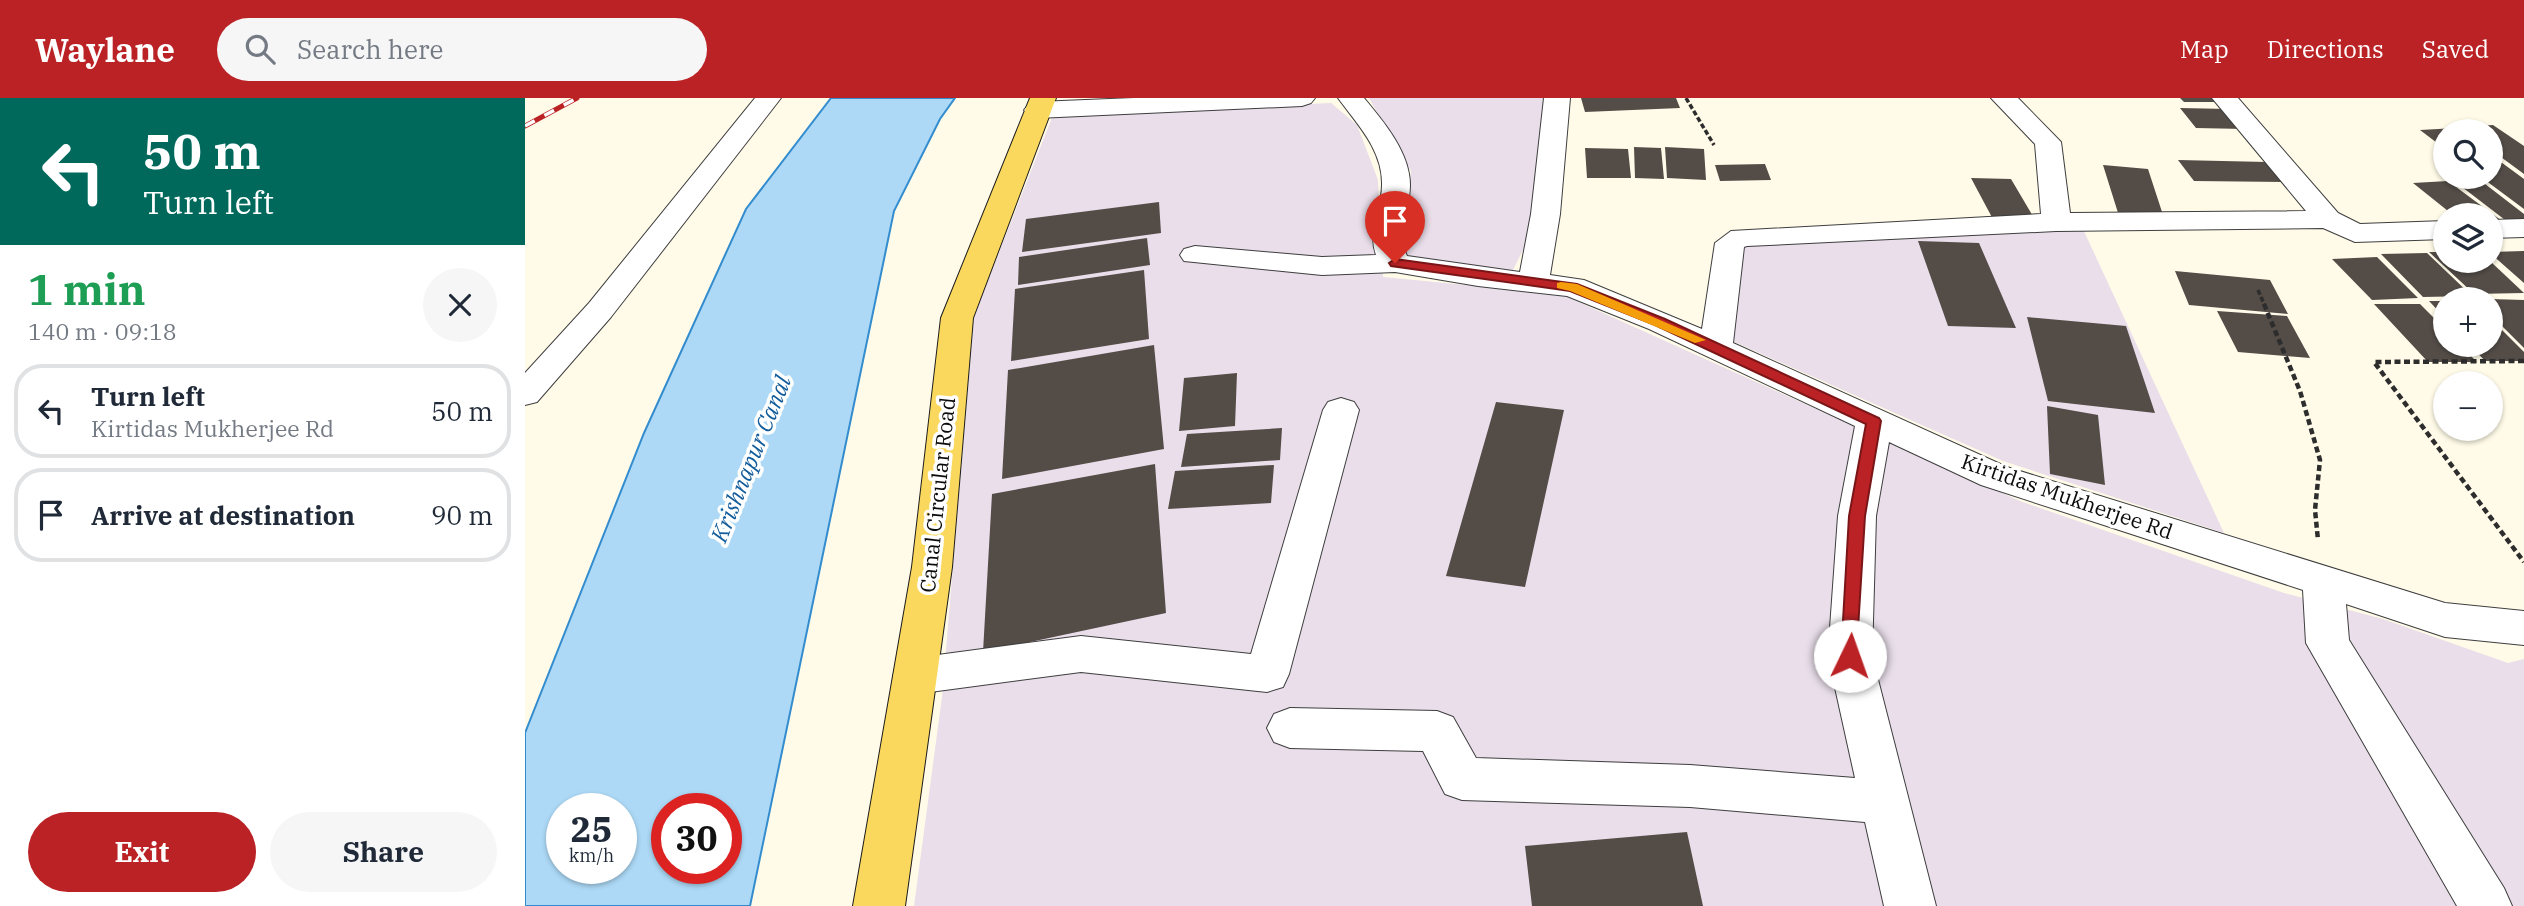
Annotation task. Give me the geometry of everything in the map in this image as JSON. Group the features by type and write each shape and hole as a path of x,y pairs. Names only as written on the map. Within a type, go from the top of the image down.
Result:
{"main road":[{"name":"Canal Circular Road","path":"879,906 932,567 957,318 1040,104"}],"street":[{"path":"525,394 600,310 768,98"},
{"path":"1040,104 1302,98"},
{"path":"1350,98 1373,123 1396,174 1387,236 1387,248 1395,263"},
{"path":"1533,283 1542,252 1547,213 1549,155 1557,98"},
{"path":"2004,98 2048,142 2056,222"},
{"path":"2225,98 2328,219 2355,233 2433,230"},
{"path":"1716,348 1730,243 1734,239 2056,222 2328,219"},
{"path":"2503,229 2524,228"},
{"name":"Kirtidas Mukherjee Rd","path":"1195,255 1322,266 1395,263 1573,287 1716,348 1994,476 2445,620 2524,628"},
{"path":"915,676 1081,654 1267,674 1341,410"},
{"path":"1874,421 1857,516 1850,656 1910,906"},
{"path":"2323,582 2328,643 2486,906"},
{"path":"1290,728 1437,731 1462,779 1690,786 1885,802"}],"path":[{"path":"1686,98 1693,114 1714,145"},
{"path":"2258,290 2300,391 2320,460 2315,510 2323,582"},
{"path":"2524,361 2374,362 2524,562"}],"shaded area":[{"path":"1369,98 1545,98 1530,236 1513,270 1404,257 1411,171"},
{"path":"1331,103 1357,125 1378,180 1383,277 1561,294 2020,501 2284,593 2383,619 2508,663 2524,659 2524,906 914,906 942,697 974,316 1053,115"},
{"path":"2082,227 2224,533 2003,461 1730,340 1742,244"}],"water":[{"name":"Krishnapur Canal","path":"831,98 955,98 940,119 894,211 750,906 525,906 525,733 644,433 746,209"}],"building":[{"path":"1581,98 1676,98 1680,108 1585,112"},
{"path":"2180,98 2221,98 2225,102 2184,102"},
{"path":"2180,108 2229,109 2245,129 2196,128"},
{"path":"2433,129 2433,140 2420,130"},
{"path":"2503,132 2524,146 2524,174 2503,159"},
{"path":"1634,147 1661,148 1664,179 1635,178"},
{"path":"1665,147 1704,149 1706,180 1667,178"},
{"path":"1585,148 1628,149 1631,178 1587,178"},
{"path":"2178,160 2267,162 2285,182 2194,181"},
{"path":"1765,164 1771,180 1720,181 1715,165"},
{"path":"2503,164 2524,179 2524,209 2497,189 2503,189"},
{"path":"2103,165 2148,169 2163,215 2119,216"},
{"path":"1971,178 2011,179 2037,223 1995,223"},
{"path":"2433,182 2433,189 2459,189 2478,203 2438,203 2413,183"},
{"path":"2465,189 2492,189 2524,214 2524,223 2509,223 2503,218 2503,203 2483,203"},
{"path":"1159,202 1161,233 1022,252 1026,219"},
{"path":"1147,238 1150,265 1018,285 1019,257"},
{"path":"1918,241 1979,243 2016,328 1948,326"},
{"path":"2524,251 2524,283 2503,264 2503,252"},
{"path":"2427,253 2433,259 2433,273 2448,273 2463,287 2433,287 2433,297 2423,297 2381,254"},
{"path":"2377,257 2418,298 2372,300 2332,259"},
{"path":"1144,270 1149,339 1011,361 1015,289"},
{"path":"2175,271 2270,280 2288,314 2189,305"},
{"path":"2452,273 2503,273 2524,293 2503,293 2503,287 2466,287"},
{"path":"2503,299 2524,300 2524,348 2503,327"},
{"path":"2374,304 2420,304 2433,317 2433,357 2472,357 2477,362 2428,362"},
{"path":"2217,311 2287,316 2310,358 2238,352"},
{"path":"2027,317 2126,326 2155,413 2048,401"},
{"path":"2503,331 2524,352 2524,361 2485,361 2481,357 2503,357"},
{"path":"1154,345 1164,449 1002,479 1008,370"},
{"path":"1237,373 1235,426 1179,431 1184,378"},
{"path":"1496,402 1564,410 1525,587 1446,576"},
{"path":"2047,406 2098,415 2105,485 2050,474"},
{"path":"1282,428 1280,460 1181,467 1187,434"},
{"path":"1155,464 1166,613 983,652 992,494"},
{"path":"1274,465 1271,503 1168,509 1175,471"},
{"path":"1687,832 1703,906 1532,906 1525,846"}],"railway":[{"path":"525,126 577,98"}],"slow traffic":[{"path":"1561,286 1573,287 1699,340"}],"route":[{"path":"1395,263 1478,277 1573,287 1660,322 1874,421 1857,516 1850,656"}]}
